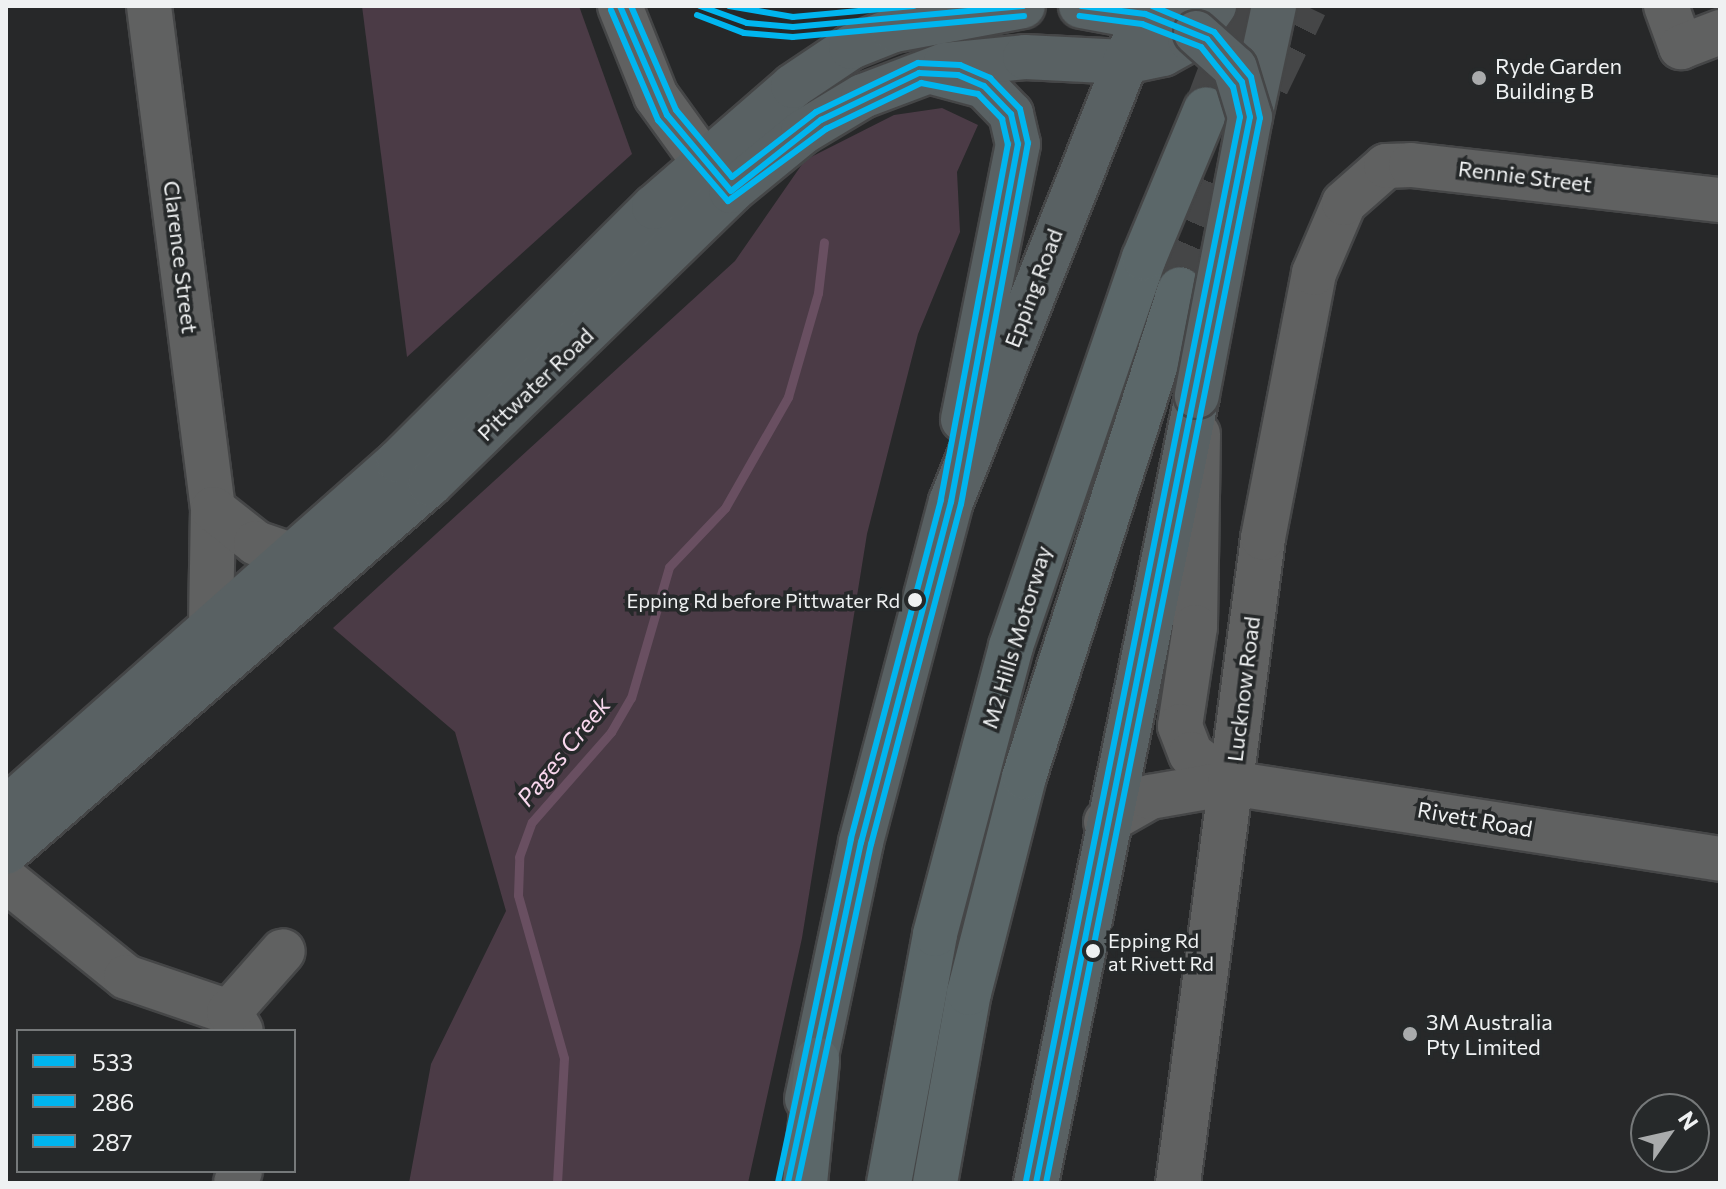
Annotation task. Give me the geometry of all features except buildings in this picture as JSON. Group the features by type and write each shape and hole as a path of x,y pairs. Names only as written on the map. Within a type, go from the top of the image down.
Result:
{"highway":[{"name":"M2 Hills Motorway","path":"889,1183 935,934 1011,646 1128,301 1206,109"},
{"path":"935,1183 969,993 1024,777 1180,289"},
{"path":"805,1183 817,1060"}],"main road":[{"path":"793,86 819,46 876,6"},
{"name":"Pittwater Road","path":"6,852 430,484 717,176 793,86 851,47 894,30 1023,6"},
{"path":"1081,6 1147,10 1195,29 1235,68 1250,117"},
{"path":"1036,1183 1106,822 1197,396 1274,6"},
{"name":"Epping Road","path":"788,1183 817,1060 861,842 951,502 1147,10"},
{"name":"Pittwater Road","path":"22,795 717,176 842,107 919,73 998,58 1125,62 1195,29"},
{"path":"919,73 958,75 984,86 1011,114 1018,144 951,502"}],"street":[{"name":"Clarence Street","path":"149,6 213,509 211,627"},
{"path":"620,6 656,96 717,176"},
{"path":"1666,6 1681,47 1720,32"},
{"name":"Rennie Street","path":"1344,203 1386,166 1411,165 1720,200"},
{"name":"Lucknow Road","path":"1178,1183 1230,783 1292,368 1314,273 1344,203"},
{"name":"Rivett Road","path":"1197,396 1195,627 1180,726 1191,754 1230,783"},
{"path":"213,509 256,543 291,555"},
{"name":"Rivett Road","path":"1106,822 1150,797 1230,783 1720,859"},
{"path":"6,840 22,795"},
{"path":"6,880 126,977 235,1022 283,951"}],"shaded area":[{"path":"362,6 579,6 632,154 407,357"},
{"path":"942,108 978,125 957,172 960,232 918,334 867,534 802,938 748,1183 409,1183 431,1064 506,911 455,732 333,628 735,261 805,160 894,115"}],"waterway":[{"name":"Pages Creek","path":"557,1183 564,1058 518,895 519,857 532,822 611,732 631,698 669,567 725,508 788,397 818,293 824,242"}],"tunnel":[{"path":"1206,109 1245,6"},
{"path":"1267,85 1305,6"},
{"path":"1180,289 1231,170"}],"transit line":[{"name":"533","path":"620,6 667,115 731,191 821,120 919,73 958,75 984,86 1011,114 1018,144 951,502 861,842 788,1183"},
{"name":"287","path":"631,6 676,110 732,177 816,112 918,63 960,65 990,78 1020,109 1028,143 961,504 871,844 798,1183"},
{"name":"533","path":"700,6 747,23 793,27 1023,6"},
{"name":"287","path":"729,6 793,17 913,6"},
{"name":"533","path":"1036,1183 1250,117 1242,82 1207,39 1145,14 1081,6"},
{"name":"286","path":"1046,1183 1260,118 1251,77 1214,32 1152,6"},
{"name":"286","path":"611,10 658,120 728,201 826,129 921,83 978,94 1002,119 1008,144 941,500 851,839 778,1181"},
{"name":"286","path":"697,15 744,33 793,37 1024,16"},
{"name":"287","path":"1026,1181 1240,117 1233,87 1201,47 1142,24 1080,16"}],"place":[{"name":"Ryde Garden Building B","path":"1479,78"},
{"name":"Epping Rd before Pittwater Rd","path":"915,600"},
{"name":"Epping Rd at Rivett Rd","path":"1093,951"},
{"name":"3M Australia Pty Limited","path":"1410,1034"}]}
